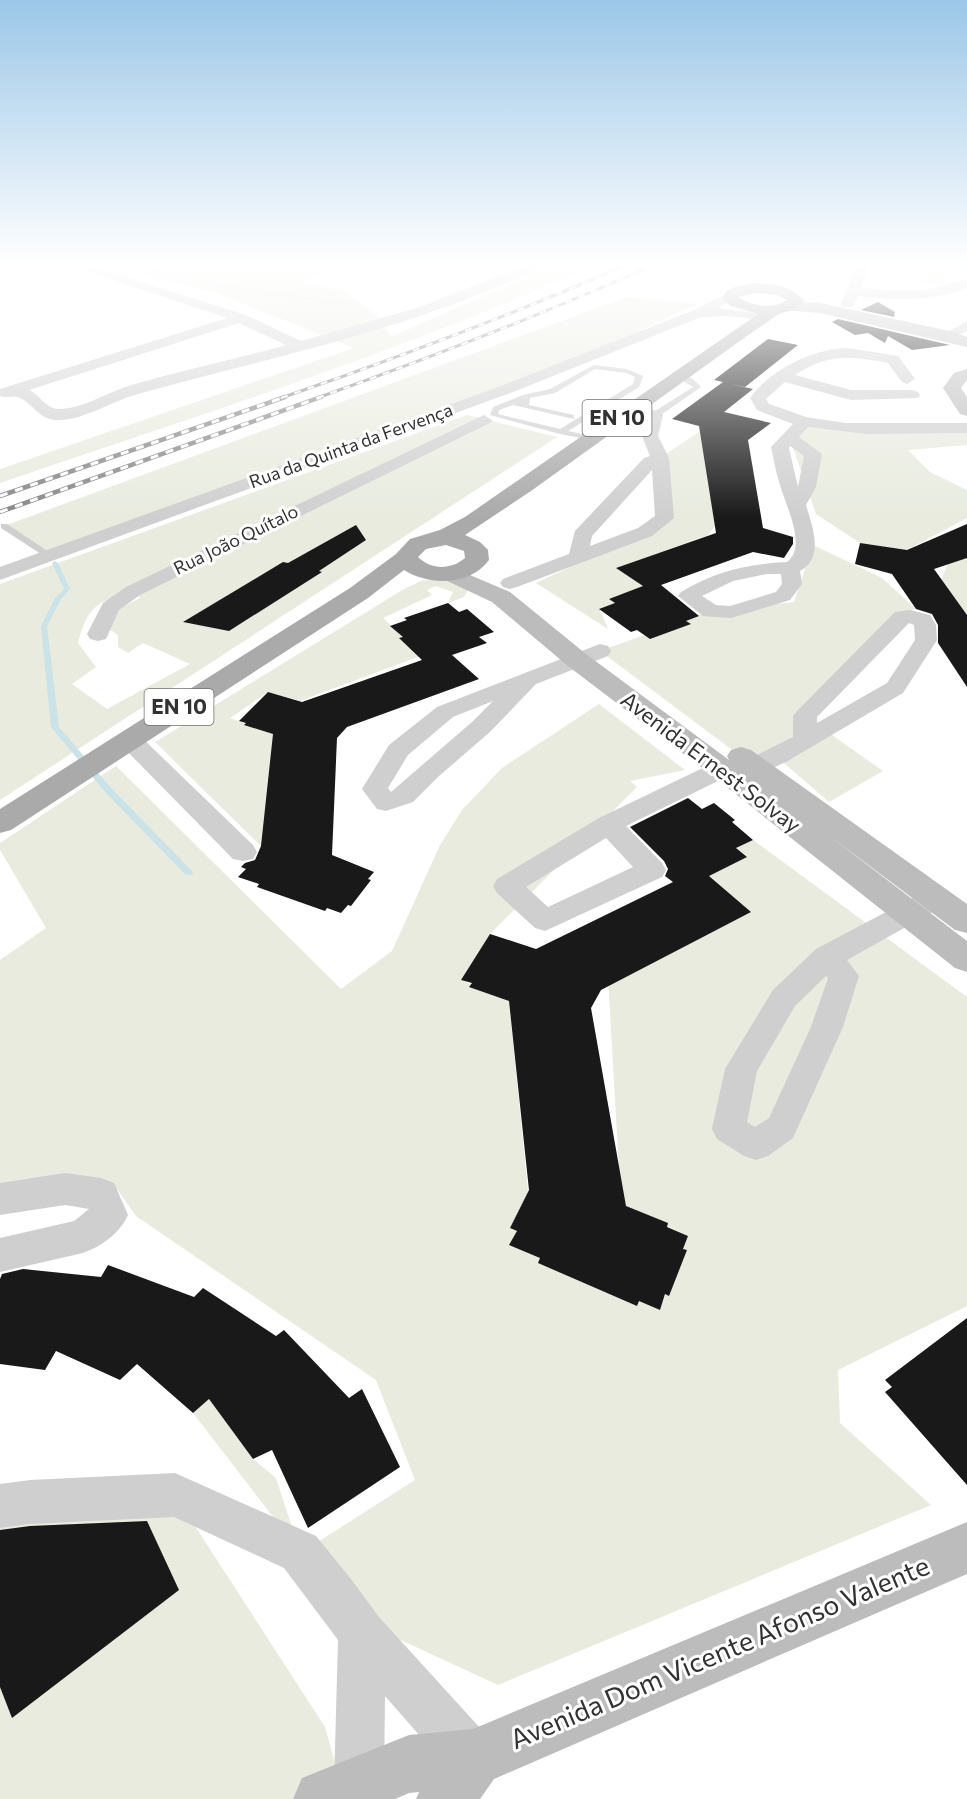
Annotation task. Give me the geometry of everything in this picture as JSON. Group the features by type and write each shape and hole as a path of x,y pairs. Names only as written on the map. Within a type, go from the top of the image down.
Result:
{"main road":[{"name":"EN 10","path":"435,539 485,514 679,375 704,350"},
{"path":"475,552 458,540 435,539 409,549 427,568 468,568 475,552 485,514"},
{"name":"EN 10","path":"0,823 359,593 427,568"}],"street":[{"path":"7,392 140,350"},
{"path":"7,392 29,396 39,407 56,415 85,409 129,391 286,350"},
{"name":"Rua da Quinta da Fervença","path":"0,574 507,389 606,350"},
{"path":"908,379 893,359 843,352 819,356 771,383 758,398 763,407 804,422 857,429 967,428"},
{"path":"967,374 960,377 952,388 967,410"},
{"path":"784,377 851,395 912,395"},
{"path":"510,583 645,532 664,518 660,458 650,436 655,415 629,410"},
{"name":"Rua João Quítalo","path":"98,634 110,607 133,591 390,463 484,420"},
{"path":"790,569 801,560 806,544 780,447 804,422"},
{"path":"790,439 813,454 807,487 797,505"},
{"path":"353,445 390,463"},
{"path":"579,556 582,535 650,462 660,458"},
{"name":"Avenida Ernest Solvay","path":"475,552 589,656"},
{"name":"Avenida Ernest Solvay","path":"427,568 501,597 589,656 737,771 906,914 967,959"},
{"path":"609,824 652,870 545,921 507,886 609,824 805,741 896,688 926,640 925,625 922,620 910,616 903,617 835,684 805,716 805,741"},
{"path":"528,679 481,728 430,770 404,796 386,802 375,789 398,750 445,712 528,679 589,656"},
{"path":"129,739 243,852"},
{"name":"Avenida Ernest Solvay","path":"737,771 936,898 967,921"},
{"path":"827,957 844,976 827,1027 781,1128 756,1145 729,1129 741,1069 784,998 827,957 936,898"},
{"path":"0,1199 65,1189 101,1194 110,1215 83,1236 0,1256"},
{"path":"0,1506 30,1502 175,1495 300,1552 335,1595 459,1779"},
{"name":"Avenida Dom Vicente Afonso Valente","path":"341,1792 409,1764 459,1779 967,1548"},
{"path":"341,1792 362,1634"}],"lane":[{"path":"560,432 636,385 639,376 627,371 594,367 552,391 526,401 506,404 496,409 494,415 560,432 589,438"},
{"path":"655,415 697,387 693,382 679,375"},
{"path":"526,401 570,417"},
{"path":"4,526 50,556"}],"shaded area":[{"path":"348,350 386,350 0,483 0,469"},
{"path":"483,350 601,350 50,556 4,526"},
{"path":"467,415 557,437 0,800 0,584","holes":["133,591 140,598 117,610 107,628 118,635 118,647 128,653 143,643 190,664 107,709 72,684 96,667 78,643 90,613 102,602"]},
{"path":"804,422 967,429 967,445 908,450 930,472 967,490 967,518 907,550 860,543 816,514 790,439"},
{"path":"700,431 715,526 708,535 617,568 646,588 609,599 615,603 600,609 608,629 536,583 645,532 664,518 660,458"},
{"path":"813,545 882,578 915,608 805,716 883,771 829,802 777,757 755,767 600,651 711,611 794,602"},
{"path":"967,558 967,615 941,580 948,564"},
{"path":"457,580 470,587 464,597 448,603 453,592 436,586 427,590 432,595 383,618 423,655 300,701 268,692 230,718 273,734 264,849 155,742 404,589 421,581"},
{"path":"599,704 685,770 630,781 637,787 490,934 461,980 509,1001 528,1192 510,1228 660,1309 688,1236 621,1204 608,977 750,913 705,872 746,857 736,848 753,840 967,997 967,1306 838,1370 840,1423 931,1505 498,1685 392,1636 299,1554 415,1480 376,1380 136,1216 117,1189 67,1177 0,1190 0,960 46,928 0,850 0,843 116,766 341,989 392,951 440,845 462,810 502,768"},
{"path":"209,1399 253,1459 276,1478 300,1552 193,1413"},
{"path":"175,1495 325,1727 345,1799 0,1799 0,1513"}],"building":[{"path":"754,350 792,350 745,387 730,384 753,389 724,412 771,423 748,440 763,528 793,537 793,544 784,558 753,552 661,585 699,616 686,621 691,624 650,639 637,630 631,632 599,609 615,603 609,599 643,586 616,568 716,533 699,426 672,419 723,382 714,380"},
{"path":"967,524 967,558 934,569 967,615 967,687 938,643 938,625 932,614 916,609 892,574 855,564 860,543 907,550"},
{"path":"356,525 366,540 319,571 322,572 229,631 183,622 283,562 288,563"},
{"path":"448,603 459,612 467,609 494,632 479,637 487,643 452,655 479,679 347,727 337,738 332,855 374,872 368,879 371,880 351,906 348,905 341,913 327,908 325,911 257,887 259,884 238,877 246,869 241,867 255,860 261,846 273,734 244,725 246,723 239,721 268,692 302,702 422,660 399,638 403,637 390,626 407,620 404,618"},
{"path":"688,798 702,809 714,803 735,820 732,822 753,840 736,848 747,857 709,876 751,912 601,990 591,1008 626,1206 668,1223 667,1227 688,1236 683,1249 687,1250 669,1296 665,1294 660,1310 639,1301 637,1306 538,1263 540,1258 509,1245 517,1231 510,1228 529,1190 509,1001 469,987 472,983 461,980 490,934 536,949 673,882 665,876 668,869 664,861 630,827"},
{"path":"108,1265 194,1297 203,1288 276,1336 284,1330 349,1398 362,1389 400,1467 308,1528 272,1450 253,1459 209,1399 193,1413 137,1364 120,1380 56,1351 45,1370 0,1364 0,1279 2,1274 23,1269 101,1277"},
{"path":"967,1318 967,1485 885,1392 892,1387 885,1380"},
{"path":"147,1521 179,1590 12,1718 0,1687 0,1530 30,1526"}],"waterway":[{"path":"55,563 67,589 58,598 44,626 55,727 109,791 189,873"}],"railway":[{"path":"281,398 414,350"},
{"path":"317,398 446,350"},
{"path":"0,496 285,397"},
{"path":"0,512 321,397"}]}
